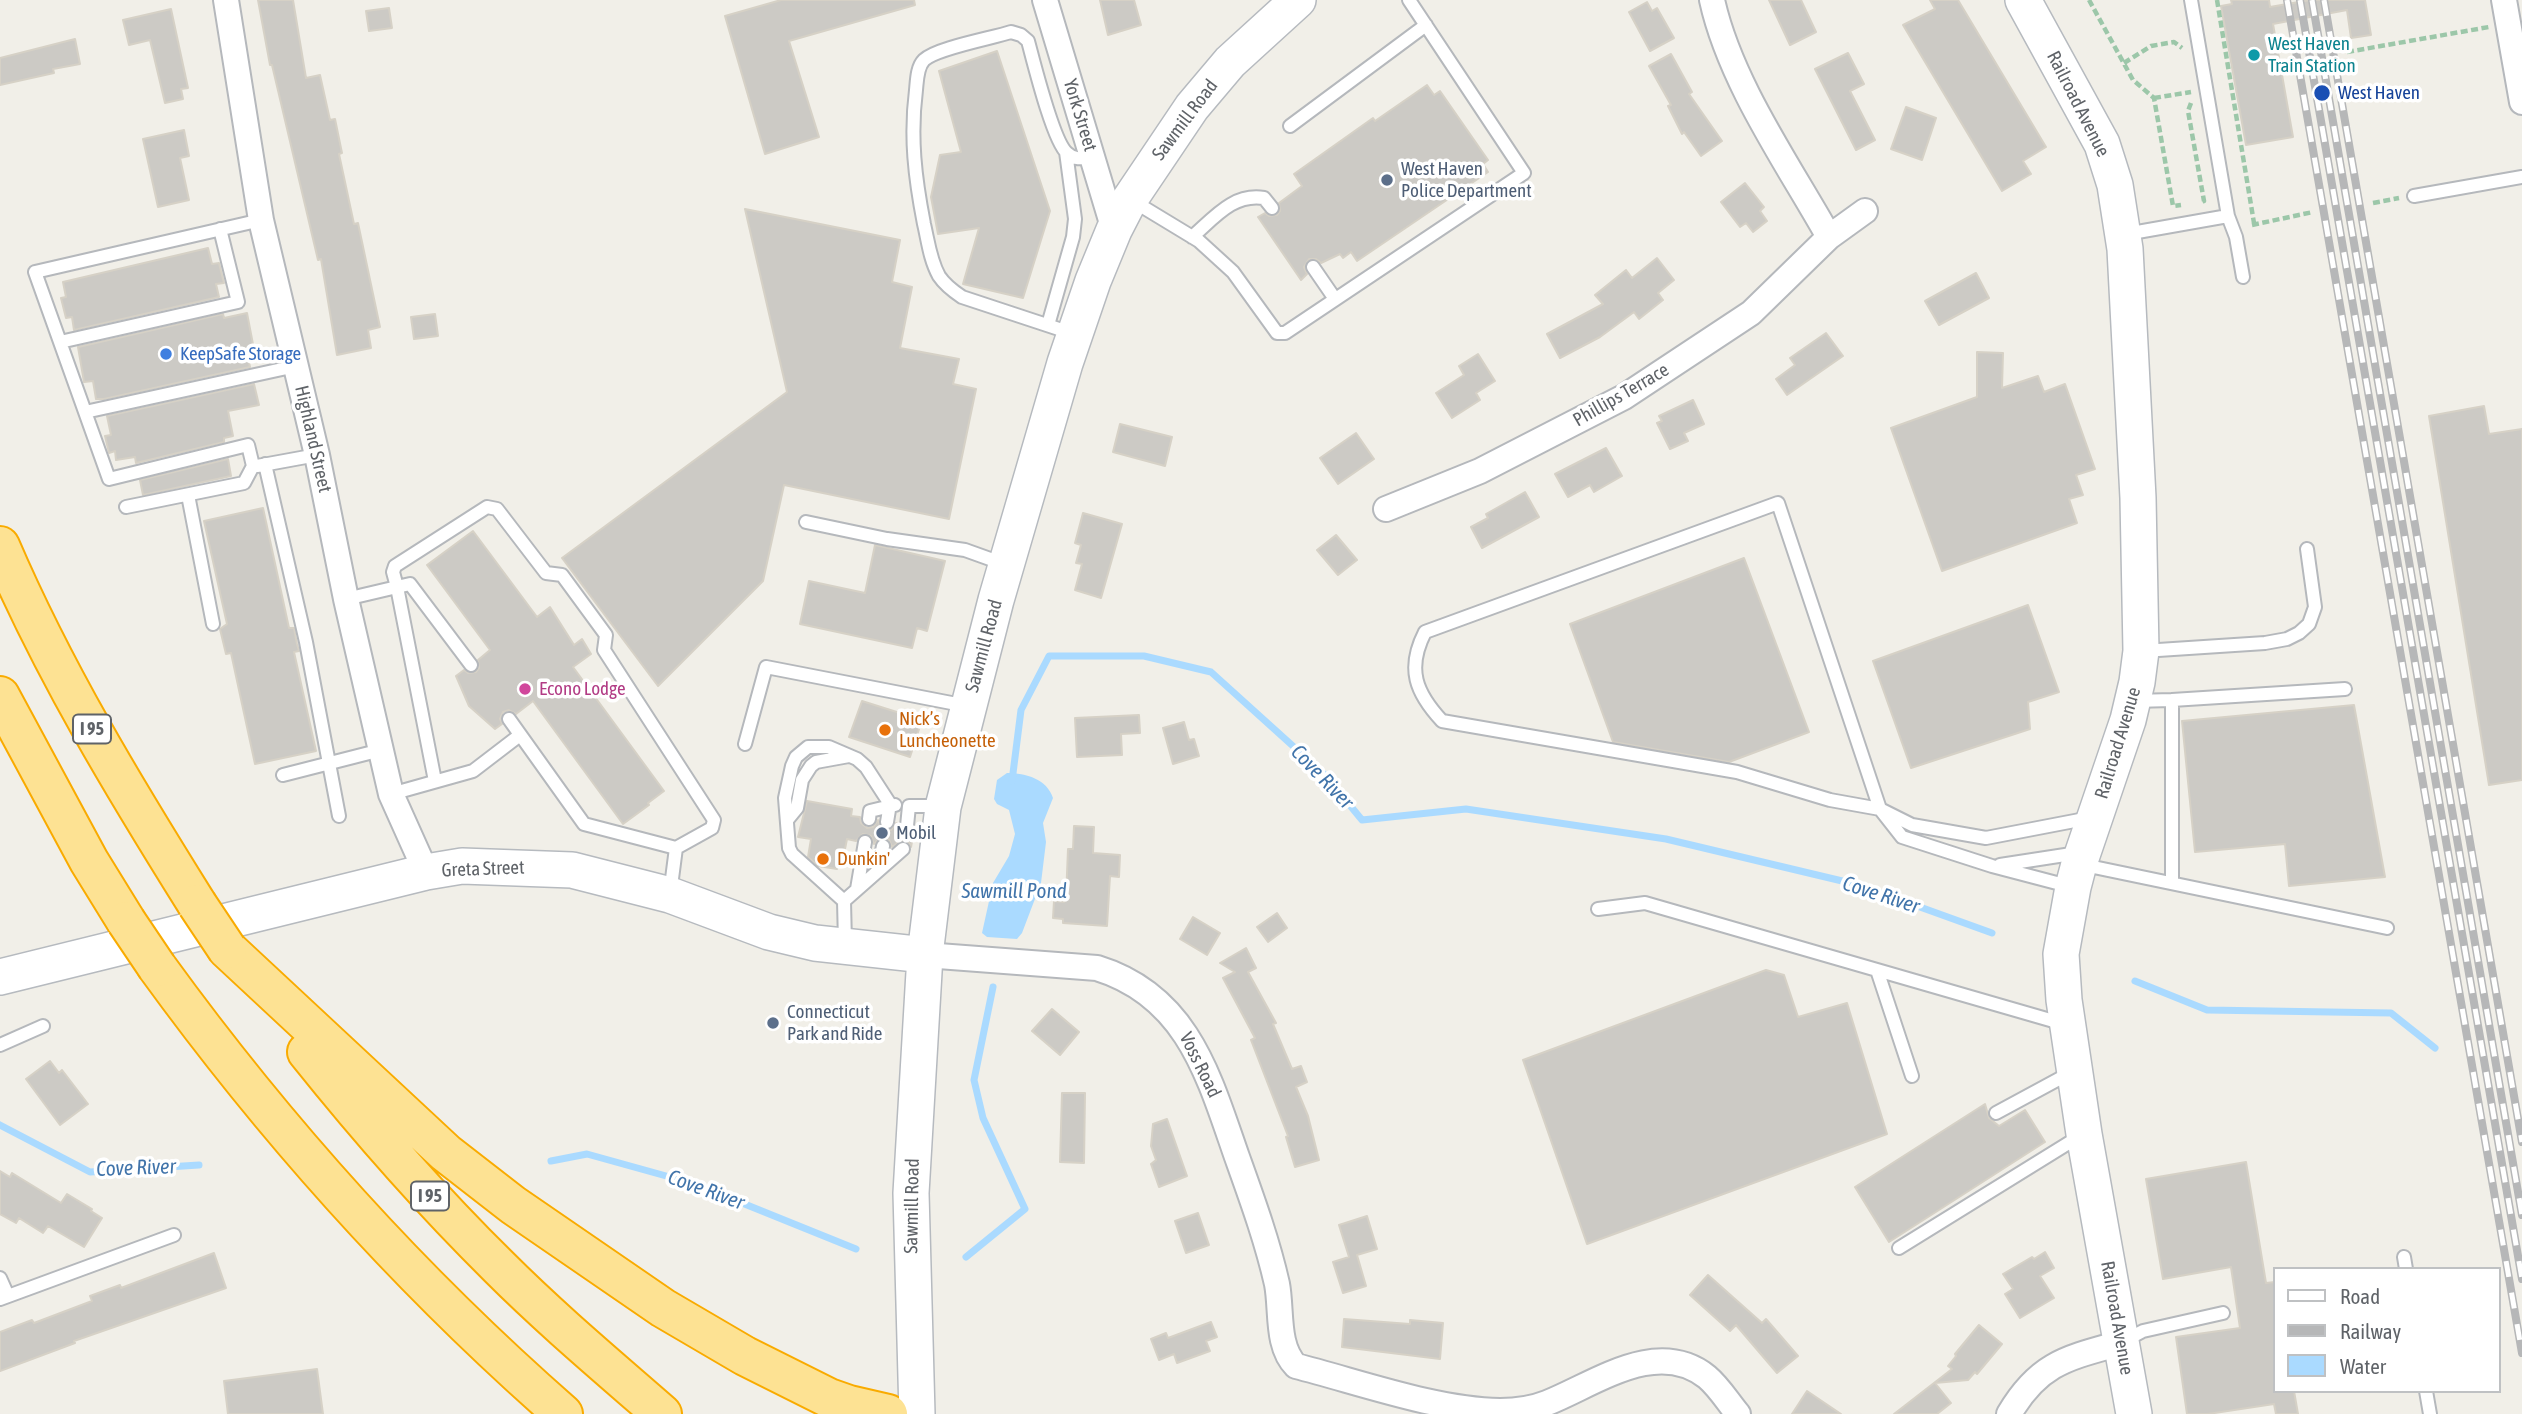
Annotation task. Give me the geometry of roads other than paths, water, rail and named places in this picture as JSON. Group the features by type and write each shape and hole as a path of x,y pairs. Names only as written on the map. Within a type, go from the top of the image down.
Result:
{"highway":[{"name":"I 95","path":"0,546 72,694 118,775 197,904 228,949 338,1090 443,1210 558,1322 662,1414"},
{"path":"0,696 89,861 127,921 157,967 250,1090 354,1210 465,1325 563,1414"},
{"path":"228,949 425,1135 524,1213 663,1308 745,1356 829,1398 888,1414"}],"street":[{"name":"Highland Street","path":"226,0 261,220 317,455 346,599 391,794 426,872"},
{"name":"York Street","path":"1045,0 1114,230"},
{"name":"Sawmill Road","path":"917,1414 911,1193 925,955 943,807 967,706 1007,565 1061,330 1130,199 1167,141 1230,62 1298,0"},
{"path":"1712,0 1732,61 1829,237"},
{"name":"Railroad Avenue","path":"2023,0 2102,144 2115,186 2124,235 2137,498 2141,651 2133,701 2078,868 2061,954 2084,1134 2133,1414"},
{"path":"2504,0 2522,102"},
{"name":"Phillips Terrace","path":"1386,509 1480,471 1624,397 1751,313 1829,237 1865,211"},
{"name":"Greta Street","path":"0,977 426,872 462,866 572,870 670,895 769,932 815,943 925,955"},
{"name":"Voss Road","path":"925,955 1097,968 1119,976 1145,991 1172,1015 1192,1041 1213,1088 1268,1245 1279,1293 1284,1342 1288,1358 1296,1366 1449,1405 1518,1410 1545,1404 1629,1367 1673,1362 1697,1370 1707,1377 1738,1414"},
{"path":"2009,1414 2029,1384 2044,1371 2069,1357 2121,1343"}],"lane":[{"path":"1130,199 1192,237 1233,272 1278,333 1284,332 1335,299 1524,173 1409,0"},
{"path":"2191,0 2228,216 2236,237 2243,277"},
{"path":"1290,126 1426,26"},
{"path":"1066,152 1075,219 1061,330 962,297 950,290 931,257 912,147 919,66 925,58 1011,32 1021,34 1028,41 1059,144 1066,152 1081,159 1092,156"},
{"path":"2414,196 2522,177"},
{"path":"1192,237 1233,202 1243,197 1264,198 1272,208"},
{"path":"2124,235 2228,216"},
{"path":"261,220 35,272 109,479 248,445 259,465 306,642 339,816"},
{"path":"60,342 239,302 220,229"},
{"path":"1313,267 1335,299"},
{"path":"85,412 296,366"},
{"path":"126,508 244,483 259,465 317,455"},
{"path":"188,495 213,624"},
{"path":"2095,817 1986,838 1912,825 1880,809 1830,800 1737,772 1442,721 1424,702 1415,674 1416,649 1425,632 1779,503 1880,809 1902,837 1992,866 2078,868 2172,882 2387,928"},
{"path":"435,781 393,572 395,566 487,507 496,509 546,573 562,575 606,635 604,650 714,820 712,828 677,848 584,824 509,719"},
{"path":"806,522 887,539 965,550 1007,565"},
{"path":"2141,651 2265,643 2294,636 2309,624 2315,607 2307,549"},
{"path":"346,599 410,584 471,665"},
{"path":"745,744 766,667 967,706"},
{"path":"2133,701 2345,689"},
{"path":"2172,700 2172,882"},
{"path":"391,794 473,771 520,735"},
{"path":"845,947 844,901 792,854 788,842 789,819 785,798 792,766 801,751 808,747 829,747 850,755 866,767 890,804 887,822"},
{"path":"283,775 381,750"},
{"path":"869,819 870,811 890,804 943,807"},
{"path":"907,825 909,806"},
{"path":"857,889 865,842"},
{"path":"878,870 883,846"},
{"path":"670,895 677,848"},
{"path":"844,901 903,849"},
{"path":"1992,866 2078,868"},
{"path":"1598,909 1645,903 2068,1025"},
{"path":"1877,970 1912,1076"},
{"path":"0,1045 43,1026"},
{"path":"1996,1112 2075,1071"},
{"path":"1899,1248 2084,1134"},
{"path":"0,1278 4,1297 174,1236"},
{"path":"2121,1343 2143,1331 2222,1313"},
{"path":"2426,1393 2430,1414"}],"water":[{"name":"Sawmill Pond","path":"1007,773 1035,778 1046,786 1053,798 1043,823 1046,842 1041,883 1022,933 1017,939 987,937 982,933 993,883 1009,856 1015,834 1009,810 997,804 994,799 997,780"}],"waterway":[{"name":"Cove River","path":"1012,781 1021,710 1049,656 1144,656 1211,672 1325,775 1362,820 1466,809 1666,839 1859,885 1992,933"},
{"name":"Cove River","path":"2135,981 2207,1010 2391,1013 2435,1048"},
{"name":"Cove River","path":"966,1257 1025,1209 983,1118 974,1080 993,987"},
{"name":"Cove River","path":"0,1125 90,1172 199,1165"},
{"name":"Cove River","path":"551,1161 587,1154 695,1184 856,1249"}],"railway":[{"path":"2287,0 2522,1353"},
{"path":"2300,0 2522,1279"},
{"path":"2312,0 2522,1215"},
{"path":"2324,0 2522,1142"}],"place":[{"name":"West Haven Train Station","path":"2254,55"},
{"name":"West Haven","path":"2322,93"},
{"name":"West Haven Police Department","path":"1387,180"},
{"name":"KeepSafe Storage","path":"166,354"},
{"name":"Econo Lodge","path":"525,689"},
{"name":"Nick’s Luncheonette","path":"885,730"},
{"name":"Mobil","path":"882,833"},
{"name":"Dunkin'","path":"823,859"},
{"name":"Connecticut Park and Ride","path":"773,1023"}]}
